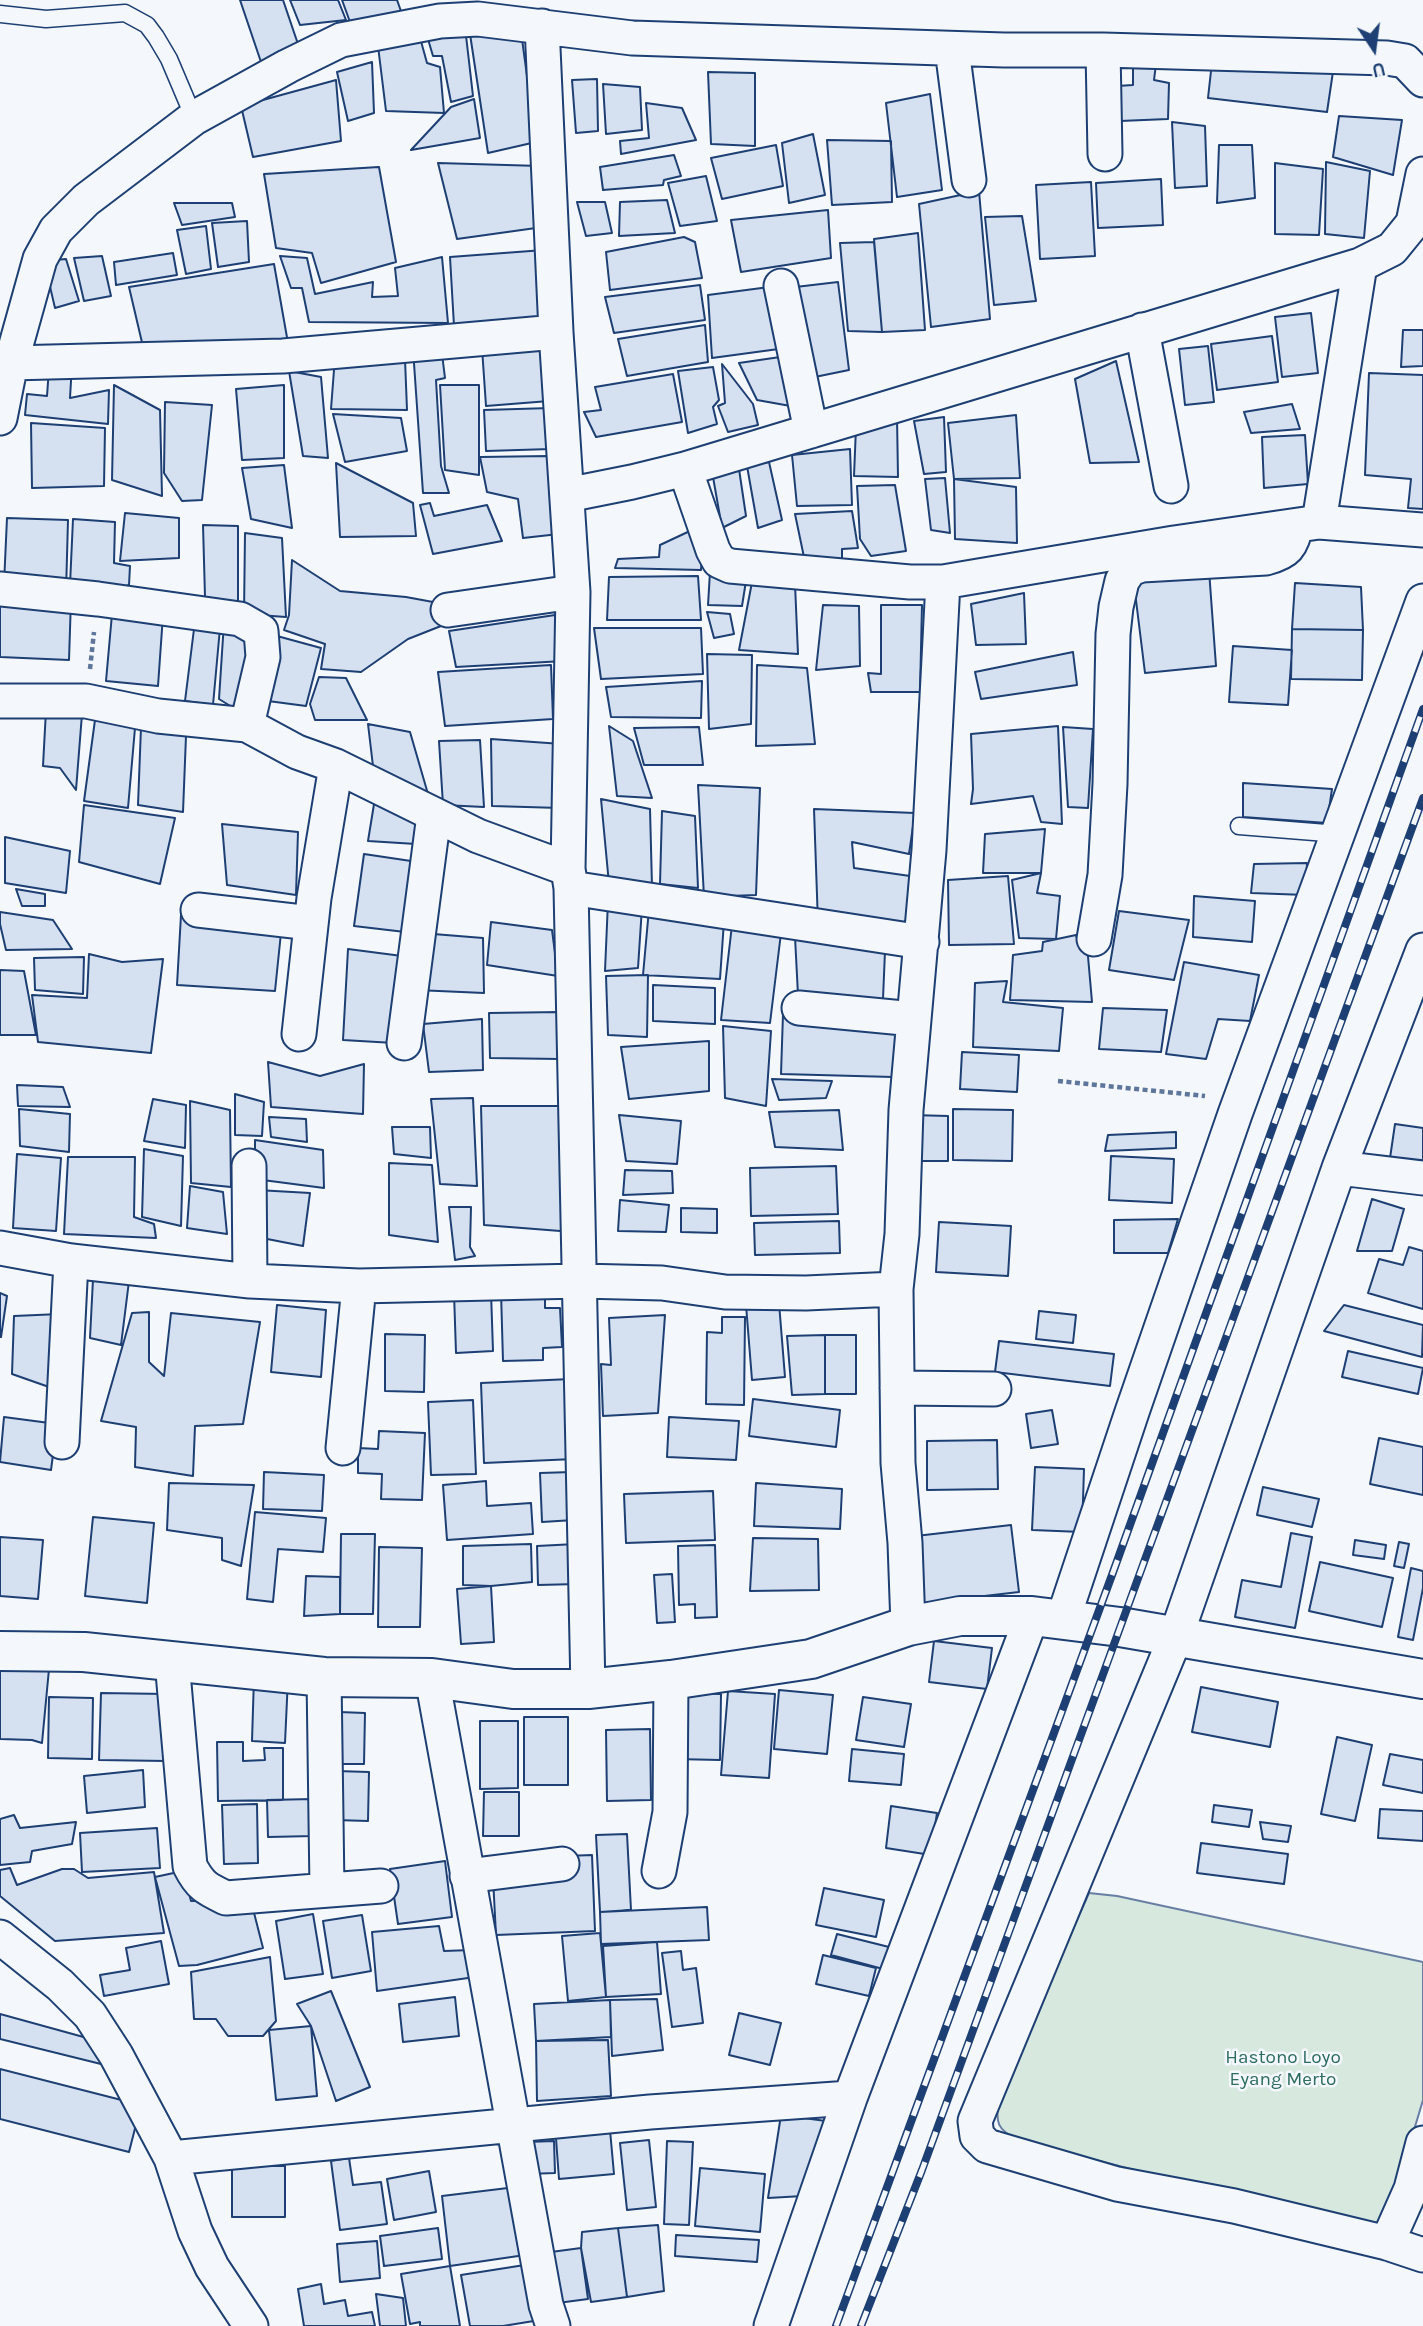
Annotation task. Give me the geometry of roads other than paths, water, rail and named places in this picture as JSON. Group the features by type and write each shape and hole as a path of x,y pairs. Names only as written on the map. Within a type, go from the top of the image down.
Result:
{"street":[{"path":"0,418 11,363 40,259 56,230 86,201 194,118 341,40 440,21 478,19 632,38 952,49 1103,50 1387,58 1405,61 1423,80"},
{"path":"542,26 556,332 573,592 569,878 588,1689"},
{"path":"952,49 969,180"},
{"path":"1103,50 1105,154"},
{"path":"567,495 685,469 1360,265 1392,249 1418,223 1423,174"},
{"path":"1094,939 1105,875 1113,634 1122,581 1130,569 1142,565 1266,558 1289,548 1307,524 1360,265"},
{"path":"781,286 811,430"},
{"path":"1142,330 1171,486"},
{"path":"11,363 283,356 556,332"},
{"path":"685,469 719,561 730,566 910,582 943,582 1174,543 1307,524 1423,530"},
{"path":"908,1626 898,1463 896,1289 902,1234 906,1110 922,942 943,582"},
{"path":"0,589 98,599 240,619 257,627 262,636 263,657 247,725"},
{"path":"448,610 573,592"},
{"path":"771,2326 850,2098 1132,1412 1241,1100 1423,601"},
{"path":"0,701 86,701 158,716 247,725 297,752 336,766 569,878 922,942"},
{"path":"299,1034 311,923 336,766"},
{"path":"404,1043 434,815"},
{"path":"198,910 311,923"},
{"path":"1423,950 1339,1168 1176,1636 975,2121 977,2136 987,2146 1117,2184 1234,2206 1387,2243 1423,2255"},
{"path":"799,1008 914,1018"},
{"path":"249,1167 250,1281"},
{"path":"1339,1168 1423,1178"},
{"path":"0,1248 71,1261 250,1281 359,1286 580,1281 662,1283 725,1292 806,1293 896,1289"},
{"path":"62,1442 71,1261"},
{"path":"344,1448 359,1286"},
{"path":"897,1388 994,1389"},
{"path":"0,1650 84,1652 324,1678 432,1678 513,1689 588,1689 671,1680 811,1659 908,1626 960,1616 1047,1617 1176,1636 1423,1679"},
{"path":"172,1661 190,1867 198,1882 226,1898 381,1886"},
{"path":"324,1678 327,1889"},
{"path":"432,1678 546,2305 553,2326"},
{"path":"659,1871 670,1812 671,1680"},
{"path":"467,1876 562,1864"},
{"path":"0,1937 60,1985 90,2015 116,2055 171,2158 195,2231 206,2255 251,2326"},
{"path":"171,2158 650,2112 850,2098"},
{"path":"1387,2243 1410,2189 1423,2143"}],"lane":[{"path":"0,14 46,19 125,13 147,25 156,37 169,59 194,118"},
{"path":"1239,826 1339,834"}],"railway":[{"path":"836,2326 1112,1575 1423,709"},
{"path":"861,2326 922,2170 1423,798"}],"park label":[{"name":"Hastono Loyo Eyang Merto","path":"1283,2069"}]}
